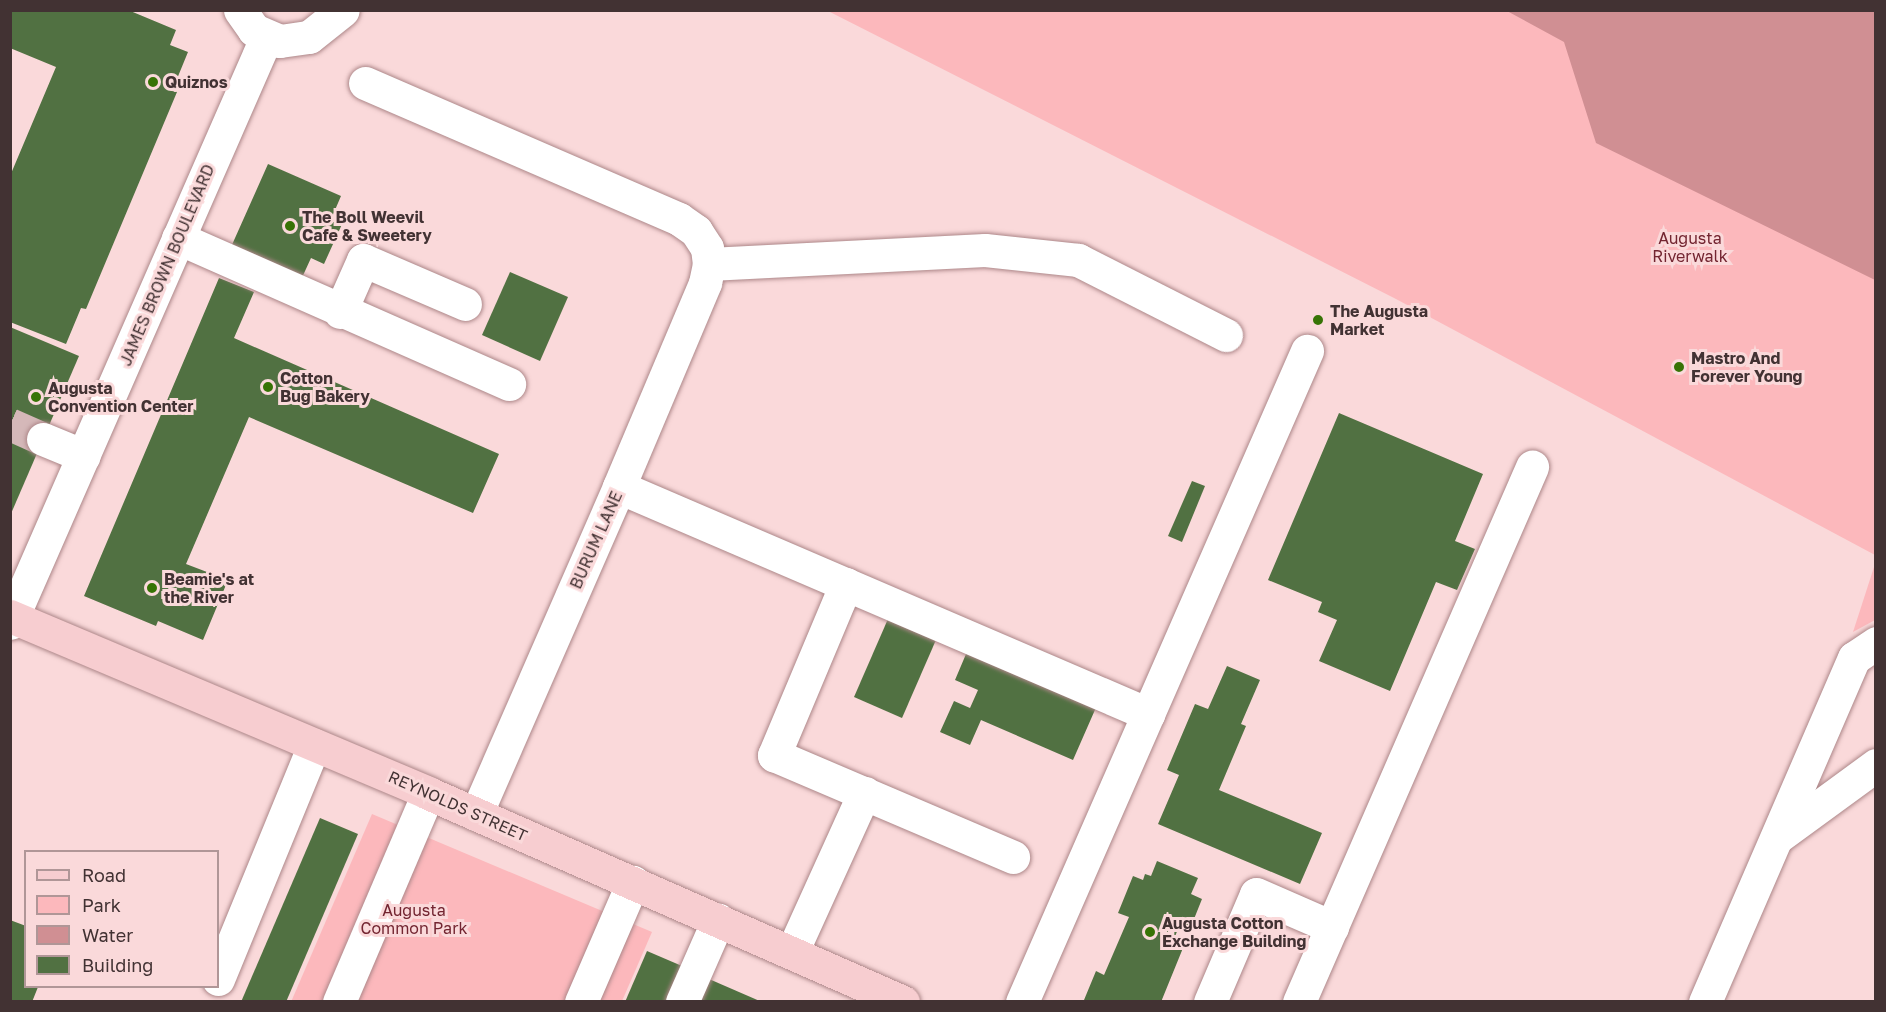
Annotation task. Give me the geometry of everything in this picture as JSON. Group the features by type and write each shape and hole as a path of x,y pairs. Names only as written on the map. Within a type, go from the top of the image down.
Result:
{"main road":[{"name":"REYNOLDS STREET","path":"12,619 428,793 903,1002"}],"street":[{"path":"240,10 254,30 266,38 280,42 309,37 343,10"},
{"name":"JAMES BROWN BOULEVARD","path":"12,619 266,38"},
{"path":"364,83 679,219 696,231 706,248 709,264 985,250 1078,260 1226,335"},
{"path":"178,238 340,312 509,384"},
{"path":"340,312 363,260 465,304"},
{"name":"BURUM LANE","path":"476,814 619,488 705,283 709,264"},
{"path":"1022,1002 1307,351"},
{"path":"43,439 84,456"},
{"path":"1299,1002 1532,467"},
{"path":"619,488 1148,714"},
{"path":"846,584 774,755 1013,856"},
{"path":"1705,1002 1854,658 1875,643"},
{"path":"219,977 314,745"},
{"path":"1778,837 1875,765"},
{"path":"339,1002 428,793"},
{"path":"792,952 864,793"},
{"path":"581,1002 633,882"},
{"path":"1210,1002 1256,894 1332,927"},
{"path":"682,1002 718,920"},
{"path":"208,1002 214,988"}],"green space":[{"name":"Augusta Riverwalk","path":"828,11 1626,11 1875,133 1875,555 1396,299"},
{"path":"1875,564 1875,620 1853,632"},
{"name":"Augusta Common Park","path":"372,814 652,932 622,1001 291,1002"}],"water":[{"path":"1507,11 1875,11 1875,280 1596,143 1564,42"}],"building":[{"path":"10,10 128,10 176,30 170,45 188,52 172,91 177,92 86,309 81,308 66,344 10,322 10,176 56,67 10,48"},
{"path":"268,164 341,196 332,217 343,222 324,264 311,258 300,282 231,247"},
{"path":"510,272 568,297 540,361 482,335"},
{"path":"219,278 254,292 234,338 499,454 473,513 249,417 186,564 228,580 203,640 158,621 156,626 84,596"},
{"name":"Augusta Convention Center","path":"10,327 79,356 10,516"},
{"path":"1339,413 1483,474 1455,541 1475,549 1457,590 1436,582 1390,691 1319,661 1337,620 1318,612 1322,602 1268,580"},
{"path":"1192,481 1205,486 1182,542 1168,536"},
{"path":"891,612 939,633 902,718 854,697"},
{"path":"969,647 1098,703 1073,760 981,720 970,745 940,732 954,701 970,708 978,690 955,680"},
{"path":"1227,666 1260,680 1241,724 1246,726 1219,790 1322,833 1300,884 1158,824 1179,775 1167,770 1195,704 1208,709"},
{"path":"320,818 358,834 286,1002 241,1002"},
{"name":"Augusta Cotton Exchange Building","path":"1157,861 1198,878 1191,894 1202,899 1188,934 1178,929 1172,944 1183,948 1161,1002 1084,1000 1096,971 1104,975 1129,917 1118,913 1133,876 1143,880 1145,874 1151,876"},
{"path":"10,920 24,925 24,988 38,988 32,1002 10,1002"},
{"path":"647,951 682,966 667,1002 625,1002"},
{"path":"709,979 762,1002 699,1002"}],"tunnel":[{"path":"10,424 43,439"}],"place":[{"name":"Quiznos","path":"153,82"},
{"name":"The Boll Weevil Cafe & Sweetery","path":"290,226"},
{"name":"The Augusta Market","path":"1318,320"},
{"name":"Mastro And Forever Young","path":"1679,367"},
{"name":"Cotton Bug Bakery","path":"268,387"},
{"name":"Augusta Convention Center","path":"36,397"},
{"name":"Beamie's at the River","path":"152,588"},
{"name":"Augusta Cotton Exchange Building","path":"1150,932"}]}
